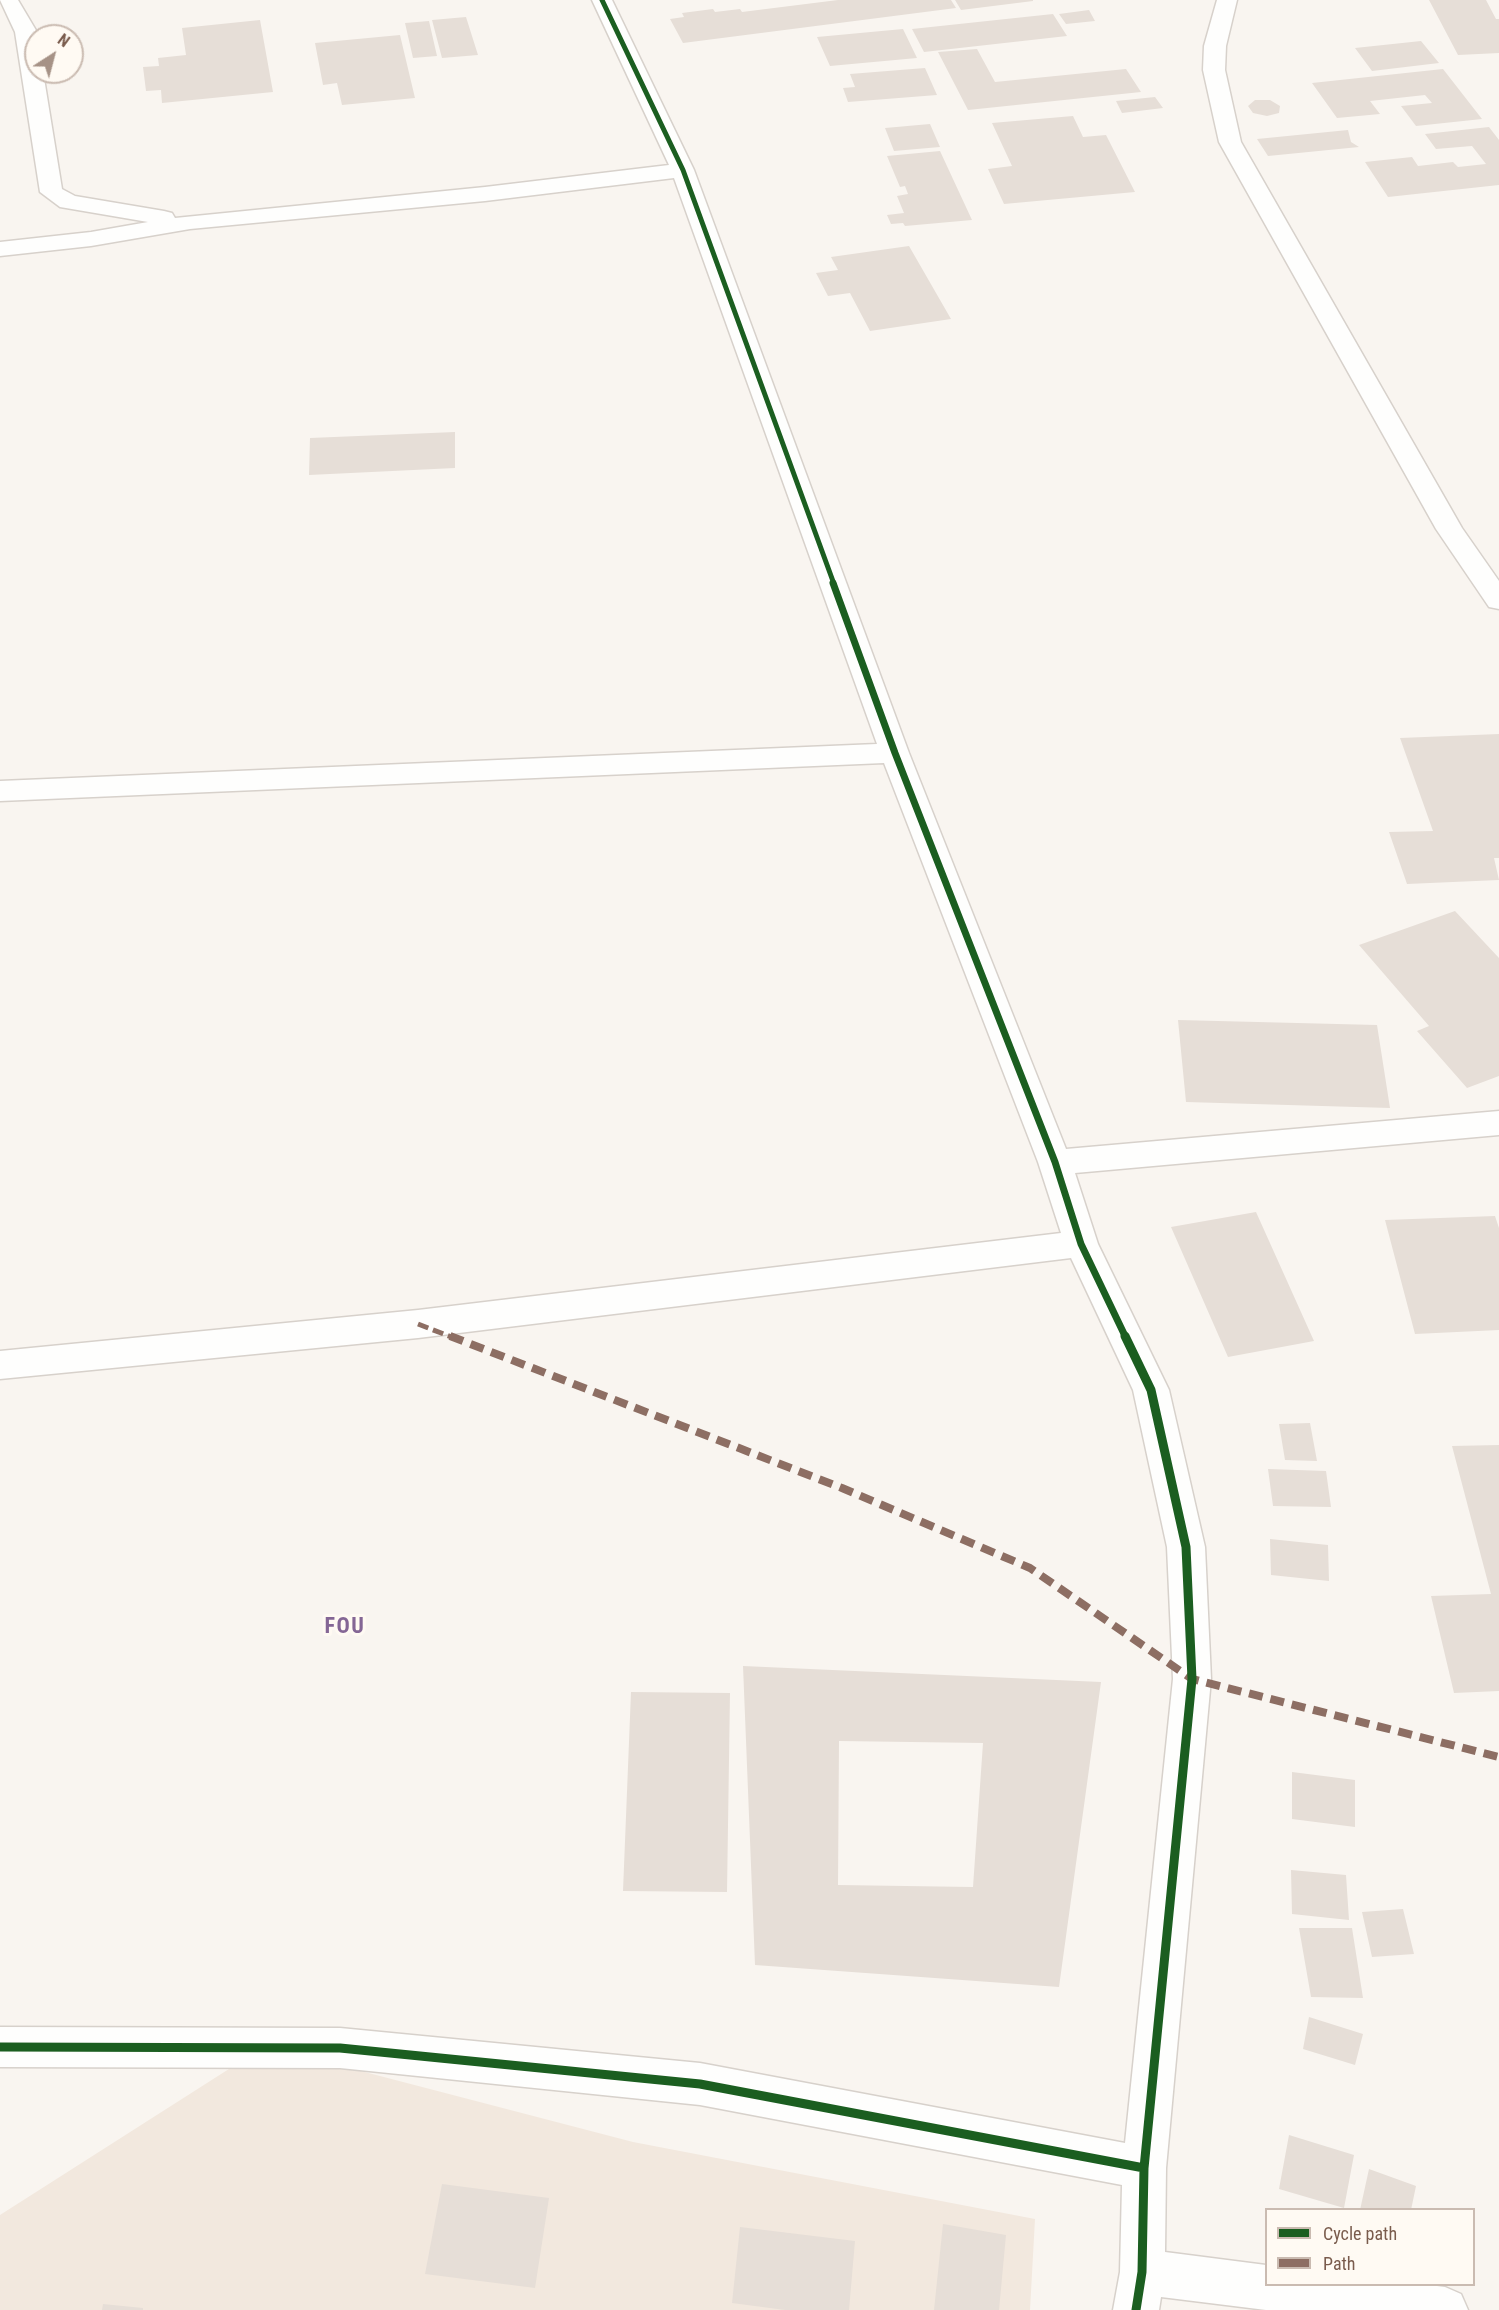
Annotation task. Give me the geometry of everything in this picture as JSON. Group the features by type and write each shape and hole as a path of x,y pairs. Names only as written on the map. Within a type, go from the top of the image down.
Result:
{"street":[{"path":"8,0 26,32 51,192 68,202 190,222"},
{"path":"602,0 683,170 895,753 1055,1162 1081,1244 1150,1390 1186,1547 1191,1679 1144,2168 1139,2291 1445,2310"},
{"path":"1227,0 1215,46 1214,70 1230,142 1449,529 1499,601"},
{"path":"0,249 91,239 190,222 485,194 683,170"},
{"path":"0,792 895,753"},
{"path":"1055,1162 1499,1123"},
{"path":"0,1365 418,1324 1081,1244"},
{"path":"0,2047 340,2048 700,2084 1144,2168"}],"shaded area":[{"path":"265,2046 633,2142 1035,2219 1030,2310 0,2310 0,2215"}],"building":[{"path":"838,0 951,0 956,8 683,43 670,19 684,17 682,13 713,9 715,12 740,9 742,12"},
{"path":"955,0 1033,0 1033,1 961,10"},
{"path":"1429,0 1486,0 1496,19 1499,19 1499,53 1458,55"},
{"path":"1089,10 1095,21 1066,24 1059,14"},
{"path":"1053,14 1067,36 924,52 912,29"},
{"path":"466,17 478,55 442,58 432,20"},
{"path":"260,20 273,92 162,103 161,90 146,91 143,67 159,66 158,58 186,55 182,28"},
{"path":"429,21 437,56 413,58 405,23"},
{"path":"903,29 917,58 830,66 817,37"},
{"path":"400,35 415,98 342,105 337,83 323,85 315,43"},
{"path":"1421,41 1439,63 1372,71 1355,48"},
{"path":"977,49 995,82 1126,69 1141,92 968,110 938,52"},
{"path":"925,68 937,95 848,102 843,88 855,87 850,74"},
{"path":"1443,69 1482,119 1416,126 1401,106 1432,103 1425,95 1370,101 1380,114 1337,118 1312,83"},
{"path":"1155,97 1163,108 1122,113 1116,101"},
{"path":"1255,100 1270,100 1280,106 1279,113 1267,116 1253,113 1248,106"},
{"path":"1073,116 1083,137 1106,135 1135,192 1004,204 988,169 1012,166 992,123"},
{"path":"930,124 940,147 894,151 885,128"},
{"path":"1489,127 1499,140 1499,185 1388,197 1365,162 1412,157 1418,166 1453,162 1458,167 1486,164 1472,146 1436,149 1425,134"},
{"path":"1348,130 1351,142 1359,147 1268,156 1257,139"},
{"path":"940,151 972,220 905,226 903,223 891,224 887,215 904,213 897,196 908,194 905,186 900,187 887,156"},
{"path":"909,246 951,319 870,331 850,293 828,296 816,273 838,270 831,257"},
{"path":"455,432 455,468 309,475 310,438"},
{"path":"1499,734 1499,858 1494,858 1499,880 1407,884 1389,832 1433,831 1400,738"},
{"path":"1455,911 1499,958 1499,1076 1467,1088 1417,1031 1429,1026 1359,945"},
{"path":"1178,1020 1377,1025 1390,1108 1186,1102"},
{"path":"1256,1212 1314,1341 1228,1357 1171,1227"},
{"path":"1495,1216 1499,1228 1499,1330 1415,1334 1385,1220"},
{"path":"1310,1423 1317,1461 1285,1460 1279,1424"},
{"path":"1499,1445 1499,1691 1454,1693 1431,1596 1491,1594 1452,1446"},
{"path":"1268,1469 1326,1471 1331,1507 1273,1506"},
{"path":"1270,1539 1328,1545 1329,1581 1271,1575"},
{"path":"743,1666 1101,1682 1059,1987 755,1965","holes":["839,1741 983,1743 973,1887 838,1885"]},
{"path":"631,1692 730,1693 727,1892 623,1891"},
{"path":"1292,1772 1355,1780 1355,1827 1292,1819"},
{"path":"1291,1870 1346,1875 1349,1920 1292,1914"},
{"path":"1403,1909 1414,1954 1372,1957 1362,1912"},
{"path":"1299,1928 1352,1928 1363,1998 1311,1997"},
{"path":"1309,2017 1363,2034 1355,2065 1303,2049"},
{"path":"1289,2135 1354,2155 1344,2208 1279,2189"},
{"path":"1369,2169 1416,2186 1411,2208 1360,2208"},
{"path":"442,2184 549,2198 535,2288 425,2274"},
{"path":"943,2224 1006,2235 999,2310 934,2310"},
{"path":"740,2227 855,2241 849,2310 785,2310 732,2303"},
{"path":"103,2304 143,2308 143,2310 102,2310"}],"marked path":[{"path":"418,1324 842,1488 1030,1568 1192,1679 1499,1757"}],"cycle path":[{"path":"602,0 683,170 895,753 1055,1162 1081,1244 1151,1390 1186,1547 1192,1679 1144,2168 1142,2272 1136,2310"},
{"path":"0,2047 340,2048 700,2084 1144,2168"}],"district":[{"name":"FOU","path":"345,1627"}]}
